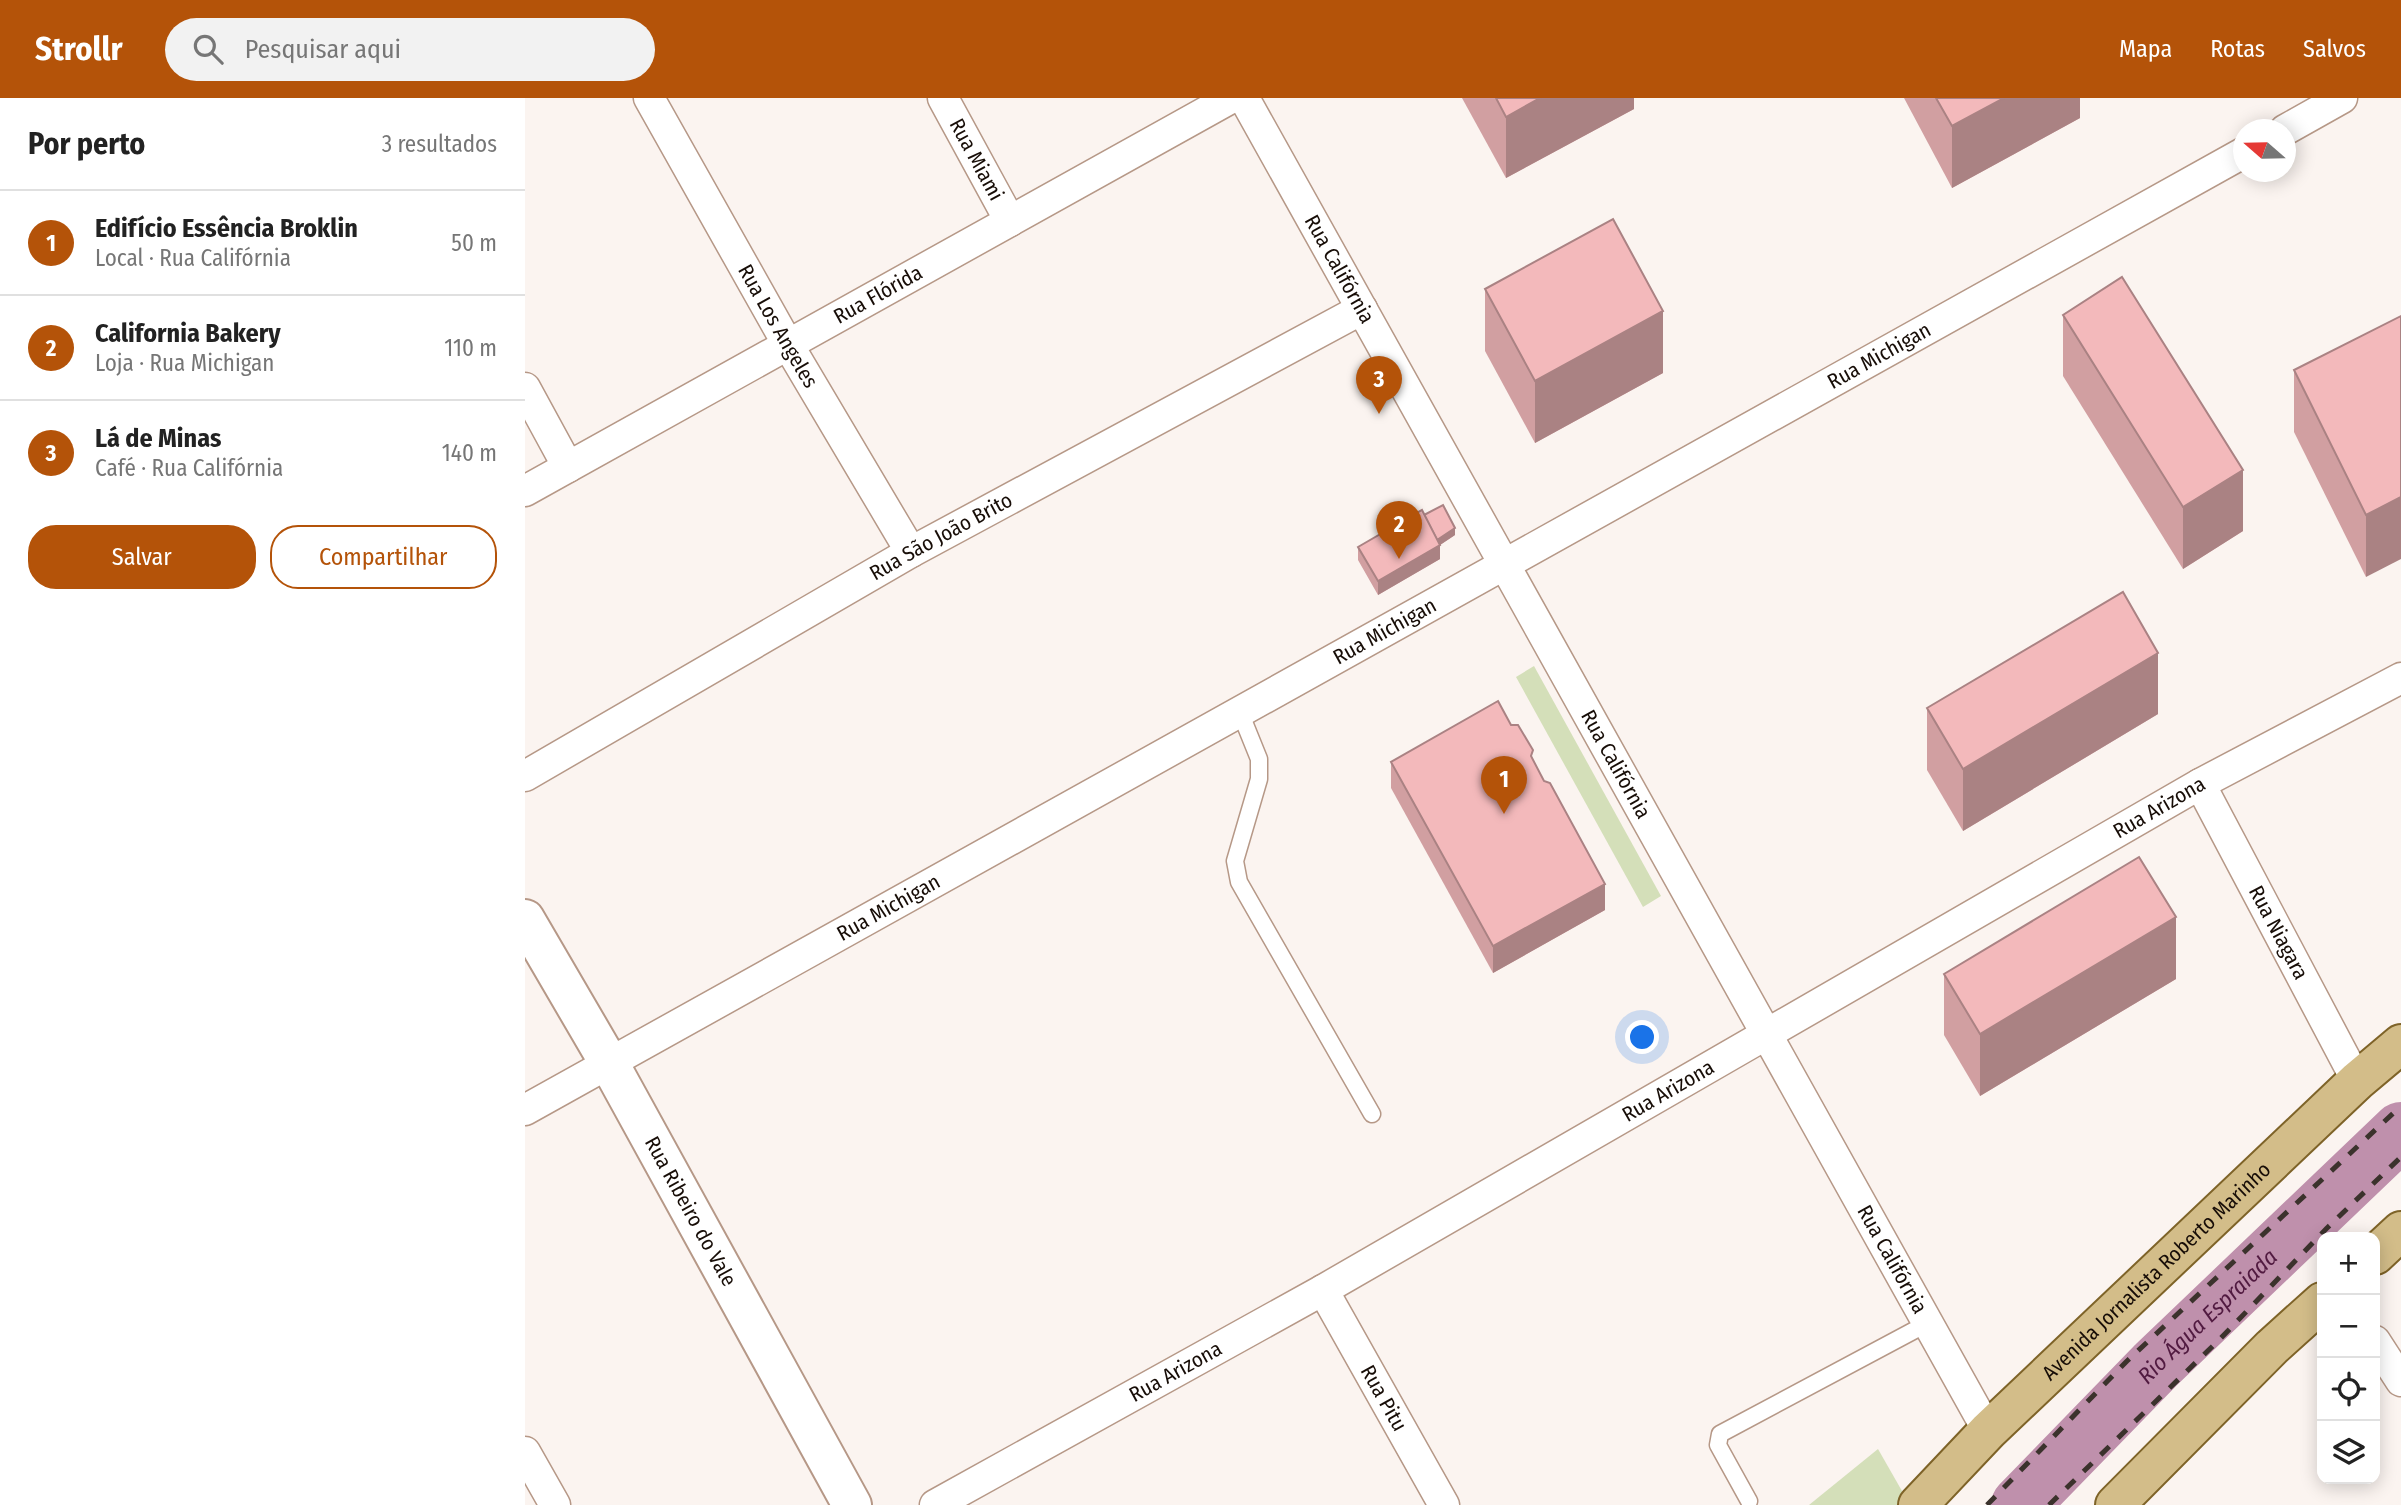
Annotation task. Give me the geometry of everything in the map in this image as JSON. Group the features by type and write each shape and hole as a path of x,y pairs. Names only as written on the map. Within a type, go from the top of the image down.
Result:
{"main road":[{"name":"Avenida Jornalista Roberto Marinho","path":"1918,1505 1988,1431 2357,1081 2401,1044"},
{"path":"2380,1250 2401,1231"},
{"path":"2115,1505 2272,1347 2317,1306"}],"street":[{"name":"Rua Los Angeles","path":"649,98 787,343 911,552"},
{"name":"Rua Miami","path":"943,98 1010,221"},
{"name":"Rua Flórida","path":"525,491 1231,98"},
{"name":"Rua Califórnia","path":"1244,98 1988,1431"},
{"path":"2296,124 2342,98"},
{"name":"Rua Michigan","path":"525,1110 2233,159"},
{"name":"Rua São João Brito","path":"525,776 911,552 1362,309"},
{"path":"525,388 568,467"},
{"name":"Rua Arizona","path":"935,1505 1323,1290 2200,784 2401,678"},
{"name":"Rua Niagara","path":"2200,784 2357,1081"},
{"name":"Rua Ribeiro do Vale","path":"525,919 609,1063 852,1505"},
{"name":"Rua Pitu","path":"1323,1290 1444,1505"},
{"path":"2380,1349 2401,1381"},
{"path":"525,1452 555,1505"}],"lane":[{"path":"1240,712 1259,759 1259,779 1235,861 1239,882 1372,1114"},
{"path":"1749,1501 1718,1445 1720,1434 1928,1323"}],"green space":[{"path":"1534,666 1661,896 1643,907 1516,677"},
{"path":"1878,1449 1910,1505 1809,1505"}],"building":[{"path":"1496,98 1540,98 1506,117"},
{"path":"1936,98 2004,98 1952,126"},
{"path":"1613,219 1663,311 1535,381 1485,289"},
{"path":"2122,277 2243,470 2183,507 2063,315"},
{"path":"2401,316 2401,497 2366,515 2294,370"},
{"path":"1443,505 1455,528 1437,540 1424,515"},
{"path":"1422,510 1440,545 1378,581 1358,547"},
{"path":"2123,592 2158,653 1963,769 1927,708"},
{"path":"1498,701 1511,725 1518,725 1533,750 1531,756 1544,781 1550,783 1605,884 1493,946 1391,762"},
{"path":"2139,857 2176,917 1980,1034 1944,974"}],"waterway":[{"name":"Rio Água Espraiada","path":"2020,1505 2156,1365 2401,1131"}],"railway":[{"path":"1987,1505 2127,1361 2401,1106"},
{"path":"2049,1505 2220,1339 2327,1228 2401,1157"}],"place":[{"name":"Lá de Minas","path":"1379,414"},
{"name":"California Bakery","path":"1399,559"},
{"name":"Edifício Essência Broklin","path":"1504,814"}]}
